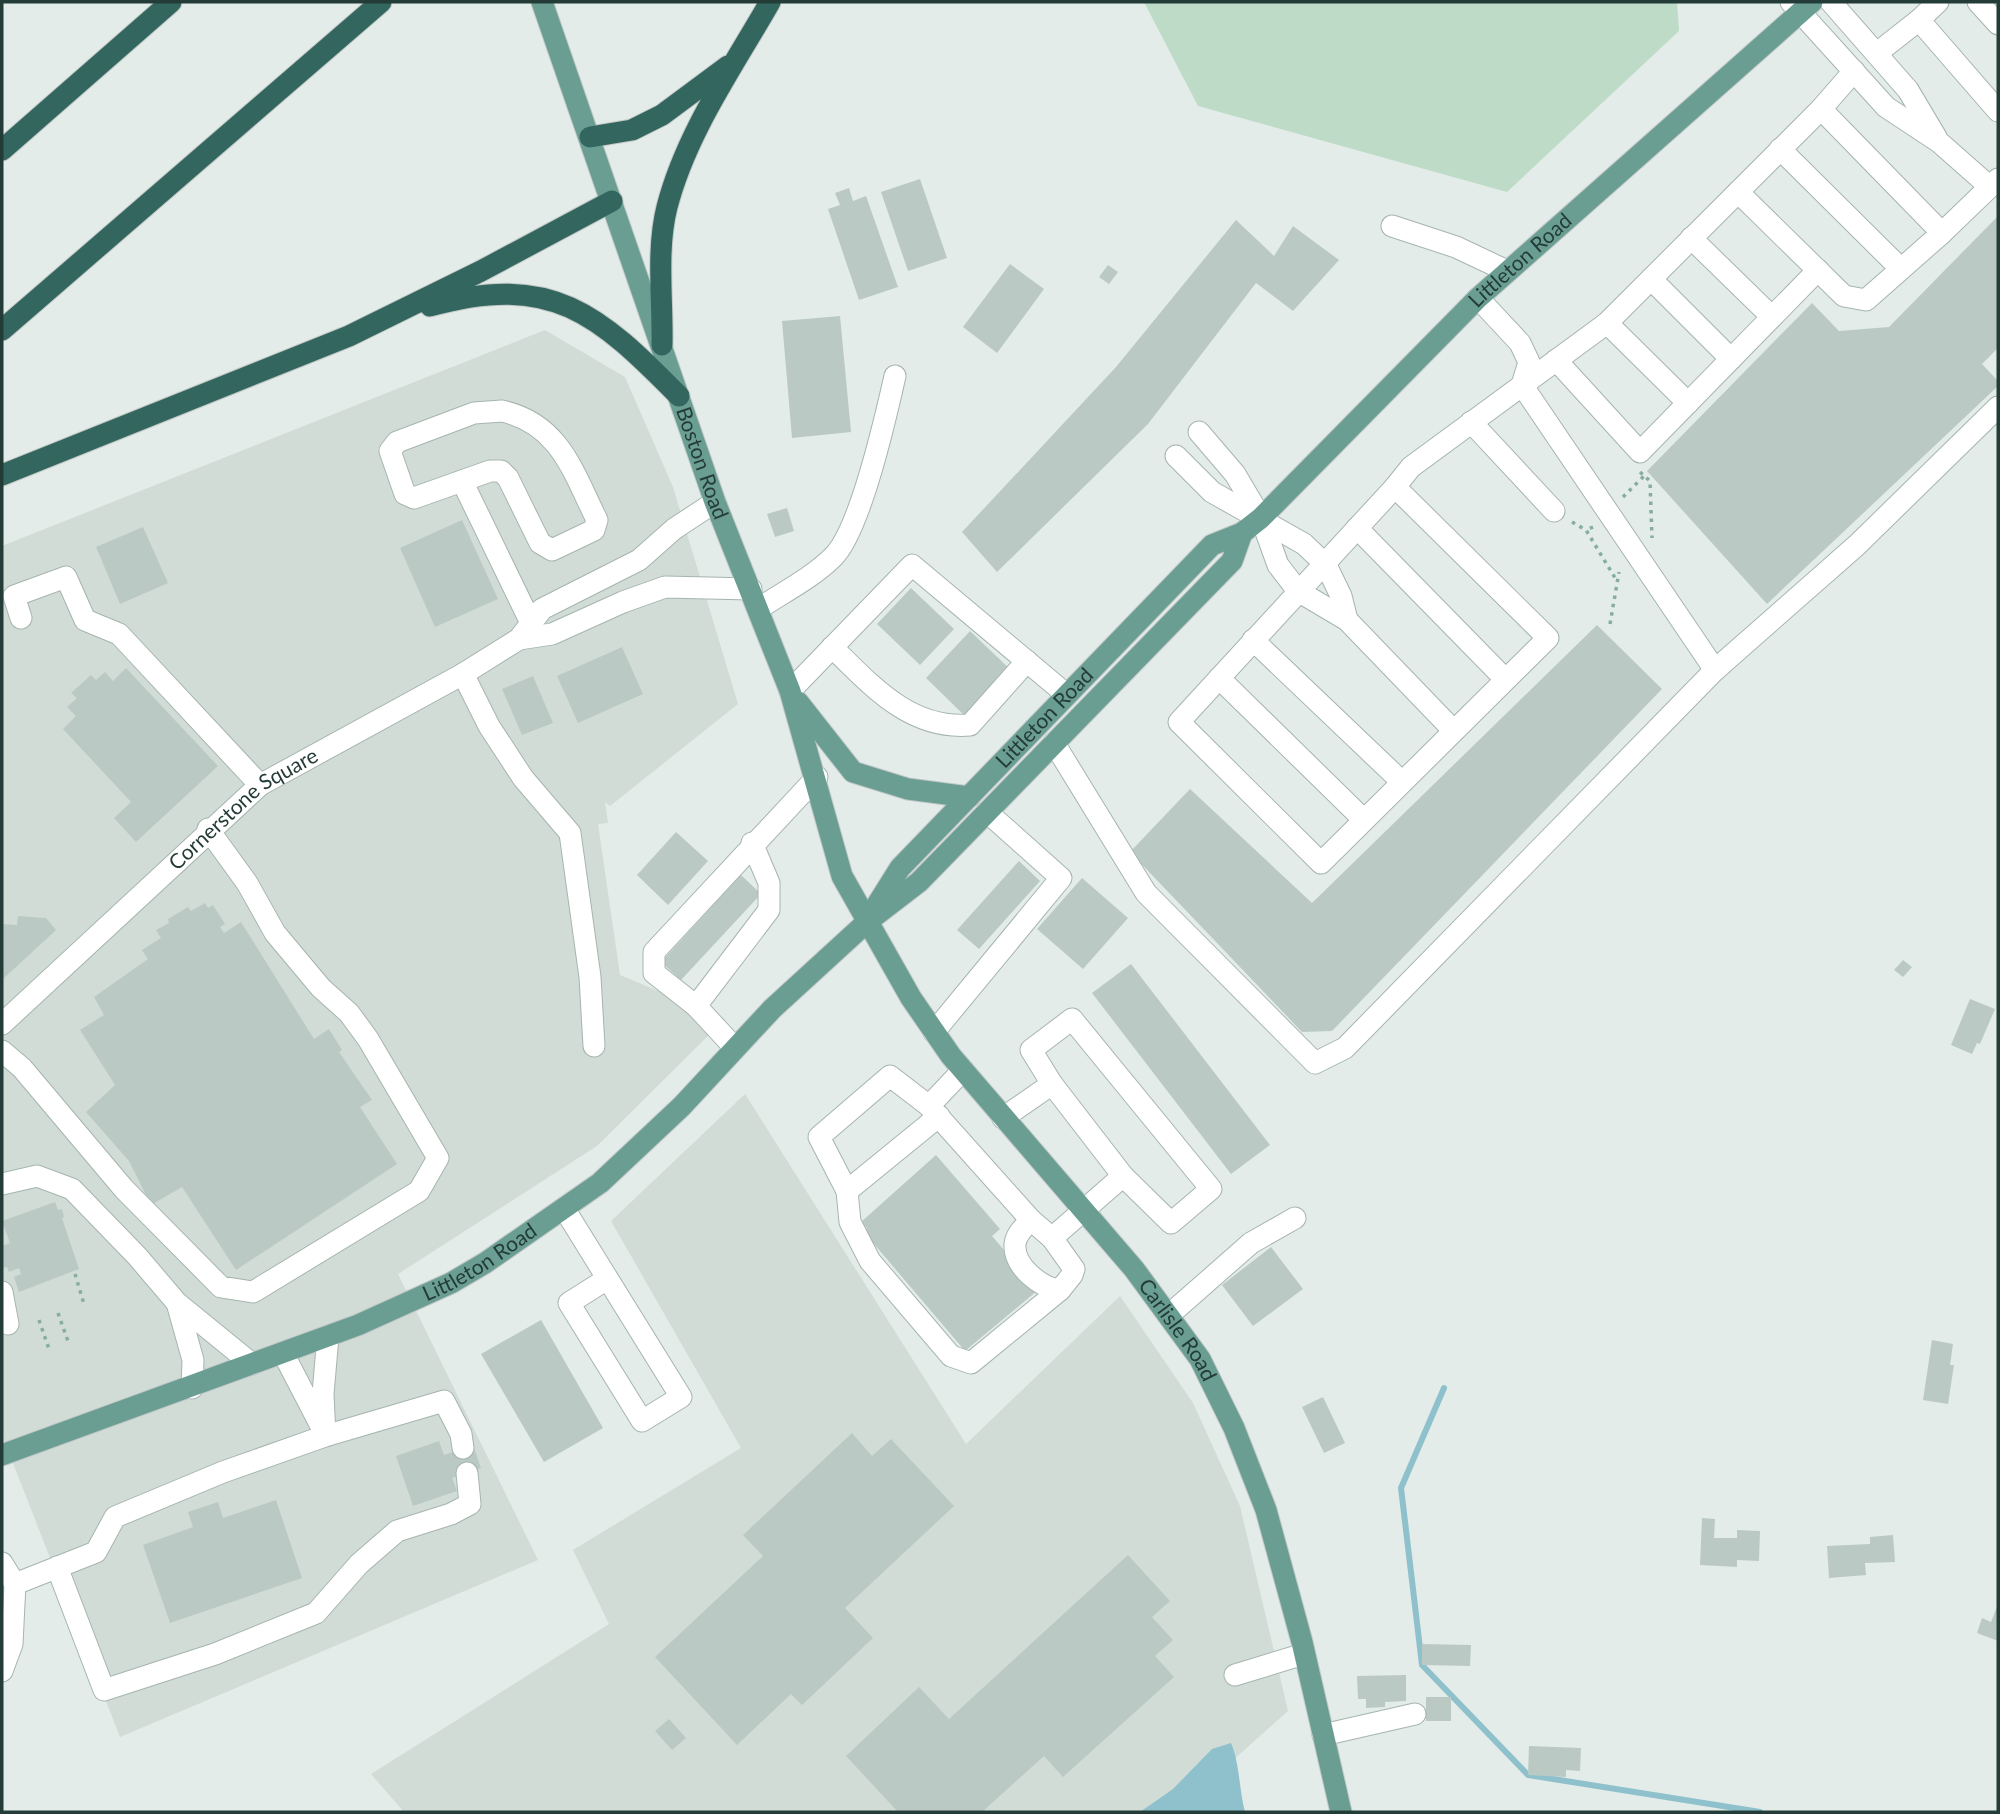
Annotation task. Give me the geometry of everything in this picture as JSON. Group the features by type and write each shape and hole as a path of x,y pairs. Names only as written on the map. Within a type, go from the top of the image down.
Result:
{"highway":[{"path":"2,150 170,2"},
{"path":"2,330 382,2"},
{"path":"662,345 662,251 667,208 695,133 770,2"},
{"path":"590,137 632,130 663,115 738,58"},
{"path":"2,475 349,336 612,201"},
{"path":"381,320 459,298 494,293 540,297 572,306 606,328 635,352 679,396"}],"main road":[{"name":"Boston Road","path":"542,2 715,502 790,691 817,777 842,876 867,922"},
{"name":"Littleton Road","path":"867,922 900,868 1212,545 1242,533 1261,517 1478,298 1801,5"},
{"name":"Littleton Road","path":"2,1455 192,1388 328,1336 451,1283 565,1210 642,1145 772,1009 867,922 919,882 1232,561 1242,533"},
{"path":"790,691 853,772 908,789 969,797"},
{"name":"Carlisle Road","path":"867,922 934,1032 1003,1118 1084,1210 1169,1315 1200,1359 1234,1428 1266,1510 1304,1654 1341,1812"}],"lane":[{"path":"1831,2 1908,90 1939,142"},
{"path":"1877,53 1938,2"},
{"path":"1978,2 1998,24"},
{"path":"1738,192 1844,296 1866,300 1994,183 1886,107 1801,5"},
{"path":"1919,20 1998,111"},
{"path":"1395,486 1548,638 1321,863 1179,722 1298,591 1326,565 1411,467 1607,323 1821,109 1854,71"},
{"path":"1821,109 1942,233"},
{"path":"1780,149 1902,269"},
{"path":"1392,226 1456,247 1507,271"},
{"path":"1691,238 1772,317"},
{"path":"1556,360 1640,452 1818,270"},
{"path":"1651,279 1731,359"},
{"path":"1478,298 1520,343 1529,362 1522,385"},
{"path":"1607,323 1688,403"},
{"path":"754,599 834,557 848,532 880,442 895,376"},
{"path":"1522,385 1715,670"},
{"path":"1054,743 1146,892 1315,1063 1345,1048 1715,670 1857,545 1998,407"},
{"path":"502,411 525,416 551,435 597,520 594,530 552,550 540,543 508,478 501,471 490,471 462,481 414,498 405,494 390,451 397,442 474,413 502,411"},
{"path":"1471,422 1554,512"},
{"path":"1199,432 1234,474 1261,517 1278,565 1298,591 1347,620 1453,730"},
{"path":"1176,456 1212,492 1261,517 1304,544 1326,565 1341,596 1347,620"},
{"path":"462,481 525,631"},
{"name":"Cornerstone Square","path":"2,1024 208,829 260,785 463,674 525,631 542,609 639,561 674,529 715,502"},
{"path":"1357,528 1505,679"},
{"path":"790,691 912,565 1067,695"},
{"path":"21,618 14,596 66,577 85,620 119,634 260,785"},
{"name":"Cornerstone Square","path":"525,631 552,634 623,601 666,587 754,599"},
{"path":"1253,640 1402,782"},
{"path":"832,647 889,703 953,727 970,725 1027,662"},
{"path":"463,674 489,726 523,778 570,833 590,977 594,1046"},
{"path":"1219,678 1364,820"},
{"path":"735,1048 696,1006 654,973 654,953 752,844 817,777"},
{"path":"934,1032 1061,878 987,812"},
{"path":"2,1051 22,1068 124,1189 221,1287 253,1292 419,1191 438,1158 402,1095 349,1013 321,988 275,933 247,883 208,829"},
{"path":"696,1006 769,910 769,883 752,844"},
{"path":"1072,1019 1211,1189 1171,1223 1123,1176 1052,1084 1031,1050 1072,1019"},
{"path":"847,1191 934,1111 963,1070"},
{"path":"890,1076 934,1111 1031,1220 1052,1238 1073,1269 1072,1275 1060,1290 971,1363 962,1362 951,1356 870,1261 850,1222 847,1191 819,1137 890,1076"},
{"path":"1003,1118 1052,1084"},
{"path":"5,1186 37,1176 72,1189 137,1256 177,1303 252,1364"},
{"path":"1052,1238 1123,1176"},
{"path":"565,1210 681,1397 642,1421 569,1303 607,1279"},
{"path":"1169,1315 1251,1243 1295,1218"},
{"path":"1031,1220 1020,1231 1015,1243 1017,1255 1035,1280 1048,1289 1060,1290"},
{"path":"2,1292 8,1324"},
{"path":"177,1303 193,1360 192,1388"},
{"path":"325,1436 323,1394 328,1336"},
{"path":"283,1353 325,1436"},
{"path":"15,1584 96,1552 115,1517 223,1472 325,1436 443,1401 461,1434 463,1448"},
{"path":"57,1567 104,1690 215,1654 316,1613 359,1564 397,1531 451,1514 470,1504 467,1473"},
{"path":"2,1563 15,1584 12,1644 2,1671"},
{"path":"1235,1675 1304,1654"},
{"path":"1323,1735 1415,1714"}],"path":[{"path":"1620,500 1644,476"},
{"path":"1599,525 1586,530 1617,581"},
{"path":"1610,624 1619,572"},
{"path":"75,1274 84,1304"},
{"path":"58,1313 69,1345"},
{"path":"39,1320 50,1352"}],"shaded area":[{"path":"545,330 625,377 673,487 738,704 610,806 605,802 608,823 598,824 620,975 725,1019 597,1146 398,1274 538,1560 120,1737 2,1435 2,546"},
{"path":"745,1094 966,1444 1120,1296 1193,1403 1240,1506 1288,1711 1175,1812 404,1812 371,1774 609,1624 573,1550 741,1448 611,1221"}],"green space":[{"path":"1144,2 1677,2 1679,31 1507,192 1198,106"}],"water":[{"path":"1231,1743 1245,1812 1140,1812 1173,1789 1212,1749"}],"building":[{"path":"920,179 947,258 908,271 881,192"},
{"path":"849,188 853,201 866,196 898,287 859,300 828,209 840,205 835,193"},
{"path":"1998,216 1998,348 1982,364 1998,381 1998,386 1767,604 1647,471 1812,303 1839,331 1889,327"},
{"path":"1236,220 1274,256 1293,226 1339,260 1293,311 1256,283 1148,424 997,572 962,532 1116,367"},
{"path":"1010,264 1044,289 997,353 963,327"},
{"path":"1108,265 1118,272 1109,284 1099,277"},
{"path":"840,316 851,432 792,438 782,321"},
{"path":"787,508 794,531 775,537 767,514"},
{"path":"462,520 498,599 435,627 400,548"},
{"path":"143,527 168,583 120,604 96,547"},
{"path":"911,588 954,629 920,665 877,624"},
{"path":"1597,625 1662,689 1332,1031 1302,1032 1130,852 1190,789 1312,903"},
{"path":"970,631 1013,672 968,719 926,678"},
{"path":"622,647 643,694 578,723 557,676"},
{"path":"126,668 218,766 136,842 114,818 131,802 63,729 76,716 67,707 77,698 71,693 91,675 96,680 105,672 113,681"},
{"path":"533,676 553,723 522,735 502,689"},
{"path":"676,832 708,861 668,905 637,875"},
{"path":"1019,861 1040,881 979,949 957,930"},
{"path":"741,875 761,894 681,980 661,962"},
{"path":"1082,878 1128,918 1083,969 1037,929"},
{"path":"205,903 208,908 213,905 225,924 220,927 224,933 241,922 314,1039 329,1029 342,1050 339,1052 372,1100 360,1107 397,1164 236,1270 182,1187 151,1205 129,1161 86,1112 115,1085 80,1030 104,1015 94,997 148,959 142,950 161,938 156,930 169,923 168,919 188,907 191,911"},
{"path":"18,916 46,918 56,930 2,980 2,924 17,925"},
{"path":"1903,960 1912,967 1903,977 1894,970"},
{"path":"1131,964 1270,1145 1231,1174 1092,993"},
{"path":"1970,999 1995,1009 1980,1044 1977,1043 1972,1054 1951,1045"},
{"path":"936,1155 1000,1229 992,1236 1038,1290 965,1351 863,1231 867,1228 861,1222"},
{"path":"55,1202 58,1210 62,1209 62,1218 79,1269 19,1292 14,1277 21,1274 19,1268 9,1272 7,1267 2,1268 2,1246 10,1243 2,1221"},
{"path":"1271,1247 1303,1289 1253,1326 1222,1285"},
{"path":"541,1320 603,1428 544,1462 481,1354"},
{"path":"1932,1340 1953,1344 1950,1365 1954,1365 1948,1404 1923,1400"},
{"path":"1323,1397 1345,1443 1324,1453 1302,1407"},
{"path":"852,1433 872,1456 891,1439 954,1506 845,1608 873,1638 802,1705 791,1694 737,1745 655,1657 763,1556 743,1535"},
{"path":"439,1441 444,1455 473,1445 481,1468 452,1478 457,1491 413,1506 396,1456"},
{"path":"276,1500 302,1578 170,1623 143,1545 193,1527 188,1512 218,1502 223,1518"},
{"path":"1702,1518 1715,1519 1714,1538 1737,1538 1737,1530 1760,1531 1759,1561 1737,1560 1737,1567 1700,1565"},
{"path":"1893,1535 1895,1562 1865,1563 1866,1575 1829,1578 1827,1546 1870,1544 1870,1537"},
{"path":"1128,1555 1170,1601 1152,1617 1173,1640 1155,1656 1174,1677 1063,1777 1044,1756 982,1812 898,1812 846,1756 919,1687 949,1719"},
{"path":"1998,1604 1998,1641 1977,1633 1982,1618 1991,1622"},
{"path":"1422,1644 1471,1645 1470,1666 1422,1665"},
{"path":"1406,1675 1406,1701 1385,1702 1385,1707 1366,1708 1366,1699 1358,1699 1357,1676"},
{"path":"1426,1697 1451,1697 1451,1721 1426,1721"},
{"path":"669,1719 686,1738 672,1750 655,1731"},
{"path":"1529,1746 1581,1748 1580,1771 1566,1770 1566,1777 1528,1775"}],"waterway":[{"path":"1444,1388 1401,1488 1422,1665 1528,1775 1760,1812"}]}
